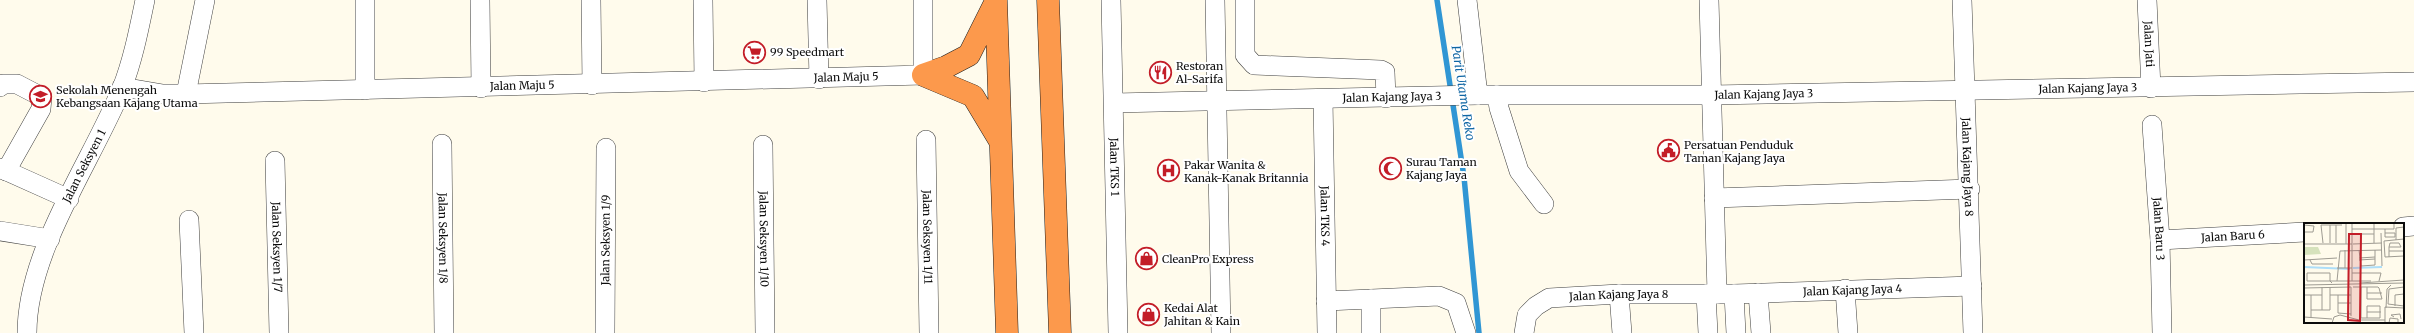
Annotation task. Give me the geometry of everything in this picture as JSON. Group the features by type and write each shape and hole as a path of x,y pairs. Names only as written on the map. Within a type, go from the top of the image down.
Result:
{"highway":[{"path":"923,75 946,67 969,55 996,0"},
{"path":"996,0 1007,333"},
{"path":"1048,0 1060,333"},
{"path":"923,75 973,96 1001,144"}],"street":[{"name":"Jalan Seksyen 1","path":"27,333 36,277 50,239 122,87 145,0"},
{"path":"186,94 205,0"},
{"path":"365,0 365,90"},
{"path":"480,0 481,88"},
{"path":"591,0 592,85"},
{"path":"703,0 704,82"},
{"path":"818,0 819,79"},
{"path":"923,0 923,75"},
{"name":"Jalan TKS 1","path":"1111,0 1118,333"},
{"path":"1216,0 1221,333"},
{"path":"1245,0 1245,55 1254,65 1381,70 1385,72 1386,98"},
{"path":"1467,0 1475,96"},
{"path":"1708,333 1719,294 1714,198 1709,0"},
{"name":"Jalan Kajang Jaya 8","path":"1962,0 1970,189 1973,333"},
{"name":"Jalan Jati","path":"2147,0 2150,88"},
{"name":"Jalan Maju 5","path":"122,87 163,94 186,94 481,88 923,75"},
{"name":"Jalan Kajang Jaya 3","path":"1114,103 1497,95 1711,95 2414,82"},
{"path":"0,87 3,84 17,84 42,98 41,109 3,170 69,199"},
{"path":"1497,95 1499,108 1519,171 1544,204"},
{"name":"Jalan TKS 4","path":"1323,99 1327,333"},
{"name":"Jalan Baru 3","path":"2152,125 2160,240 2162,333"},
{"name":"Jalan Seksyen 1/11","path":"926,140 929,333"},
{"name":"Jalan Seksyen 1/8","path":"442,144 444,333"},
{"name":"Jalan Seksyen 1/10","path":"763,145 765,333"},
{"name":"Jalan Seksyen 1/9","path":"605,333 606,148"},
{"name":"Jalan Seksyen 1/7","path":"275,161 279,333"},
{"path":"1714,198 1970,189"},
{"path":"189,220 194,333"},
{"path":"2404,227 2414,226"},
{"path":"0,231 50,239"},
{"name":"Jalan Baru 6","path":"2160,240 2304,232"},
{"name":"Jalan Kajang Jaya 4","path":"1719,294 1972,286"},
{"path":"1845,289 1848,333"},
{"path":"1758,293 1761,333"},
{"path":"1619,294 1622,333"},
{"name":"Jalan Kajang Jaya 8","path":"1524,333 1528,315 1536,306 1548,298 1619,294 1719,294"},
{"path":"1719,294 1736,333"},
{"path":"1326,301 1439,296 1456,303 1466,333"},
{"path":"1371,299 1371,333"}],"waterway":[{"name":"Parit Utama Reko","path":"1437,0 1464,177 1479,333"}],"place":[{"name":"99 Speedmart","path":"755,52"},
{"name":"Restoran Al-Sarifa","path":"1161,72"},
{"name":"Sekolah Menengah Kebangsaan Kajang Utama","path":"41,96"},
{"name":"Persatuan Penduduk Taman Kajang Jaya","path":"1668,151"},
{"name":"Surau Taman Kajang Jaya","path":"1390,168"},
{"name":"Pakar Wanita & Kanak-Kanak Britannia","path":"1169,171"},
{"name":"CleanPro Express","path":"1147,259"},
{"name":"Kedai Alat Jahitan & Kain","path":"1148,314"}]}
